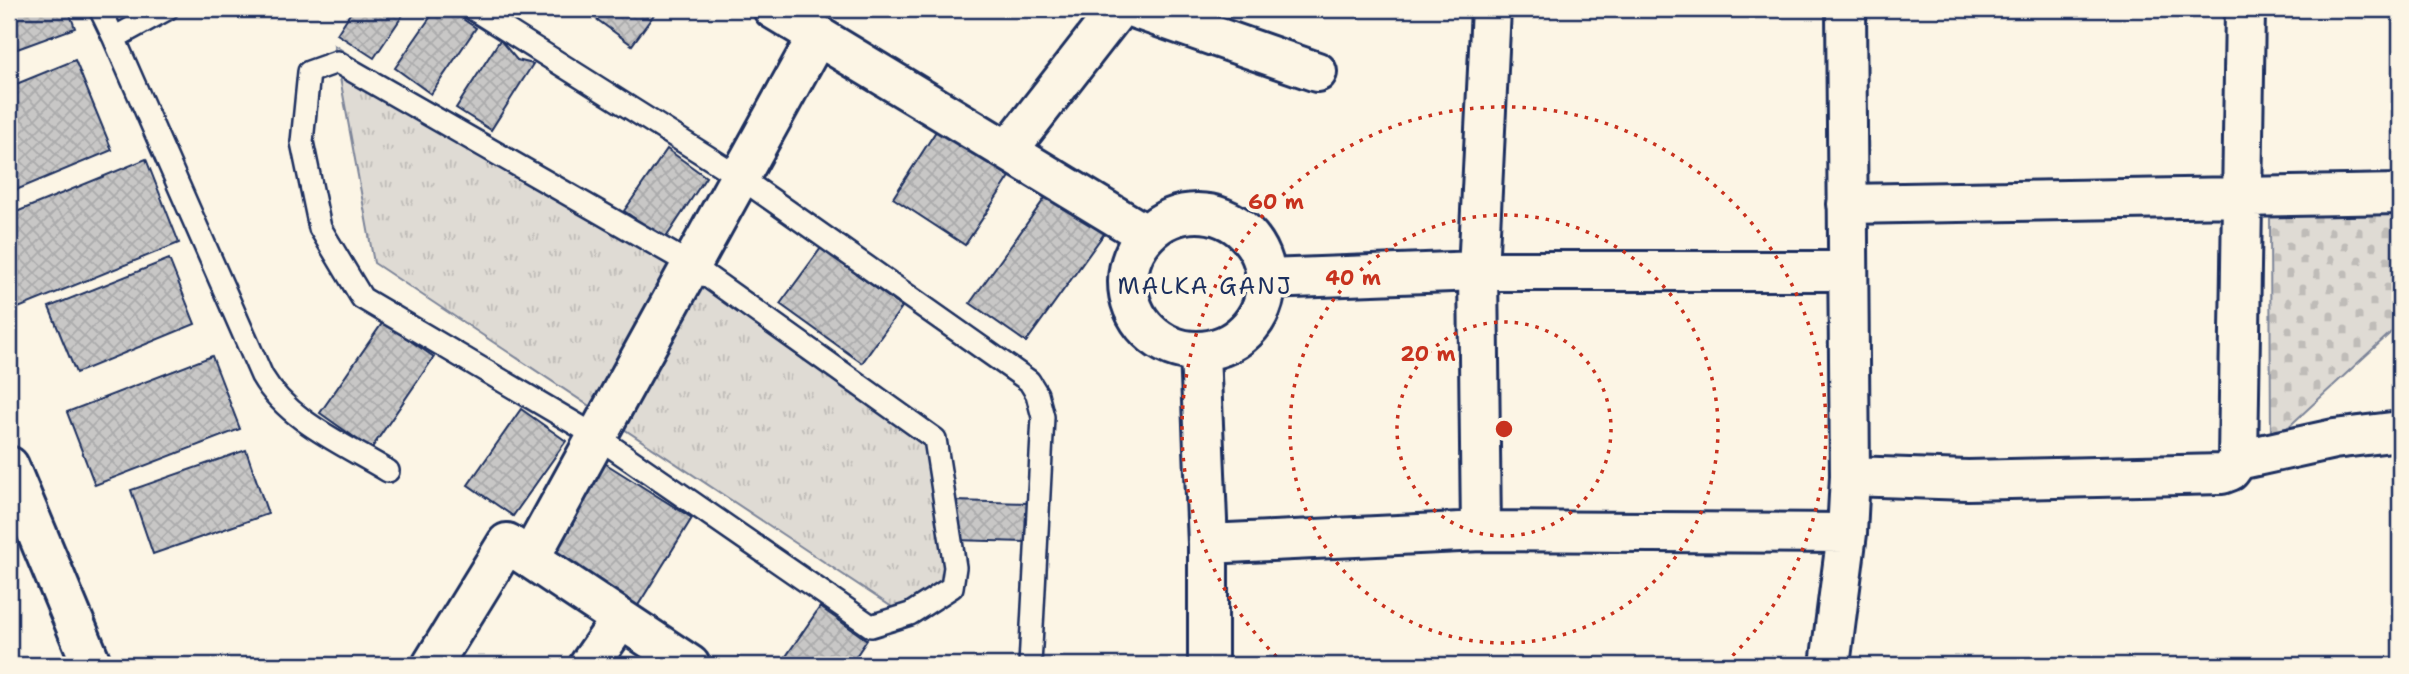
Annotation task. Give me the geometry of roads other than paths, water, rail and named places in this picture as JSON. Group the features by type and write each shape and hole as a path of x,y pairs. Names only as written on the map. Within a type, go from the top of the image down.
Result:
{"street":[{"path":"773,9 1009,149 1145,234"},
{"path":"1009,149 1118,9"},
{"path":"1136,9 1317,72"},
{"path":"1481,531 1478,271 1491,9"},
{"path":"1830,665 1847,533 1850,476 1846,9"},
{"path":"1850,476 1968,480 2222,474 2230,471 2238,460 2245,9"},
{"path":"530,558 738,176 818,36"},
{"path":"1847,204 2400,194"},
{"path":"1194,212 1221,215 1245,230 1261,252 1267,279 1263,306 1249,330 1227,346 1200,353 1173,348 1150,334 1134,312 1127,285 1132,258 1145,234 1167,218 1194,212"},
{"path":"1267,279 1478,271 1847,271"},
{"path":"1200,353 1208,544 1208,665"},
{"path":"2238,460 2334,439 2400,430"},
{"path":"9,466 92,665"},
{"path":"1208,544 1481,531 1847,533"},
{"path":"432,665 507,543 690,665"},
{"path":"589,665 621,619"}],"lane":[{"path":"100,9 262,376 274,396 291,412 388,471"},
{"path":"114,38 167,9"},
{"path":"473,9 738,176 1029,381 1043,417 1030,665"},
{"path":"337,62 690,264 935,439 955,567 952,587 910,614 871,626 596,436 362,298 320,228 302,142 309,72 337,62"}],"district":[{"name":"MALKA GANJ","path":"1205,286"}]}
